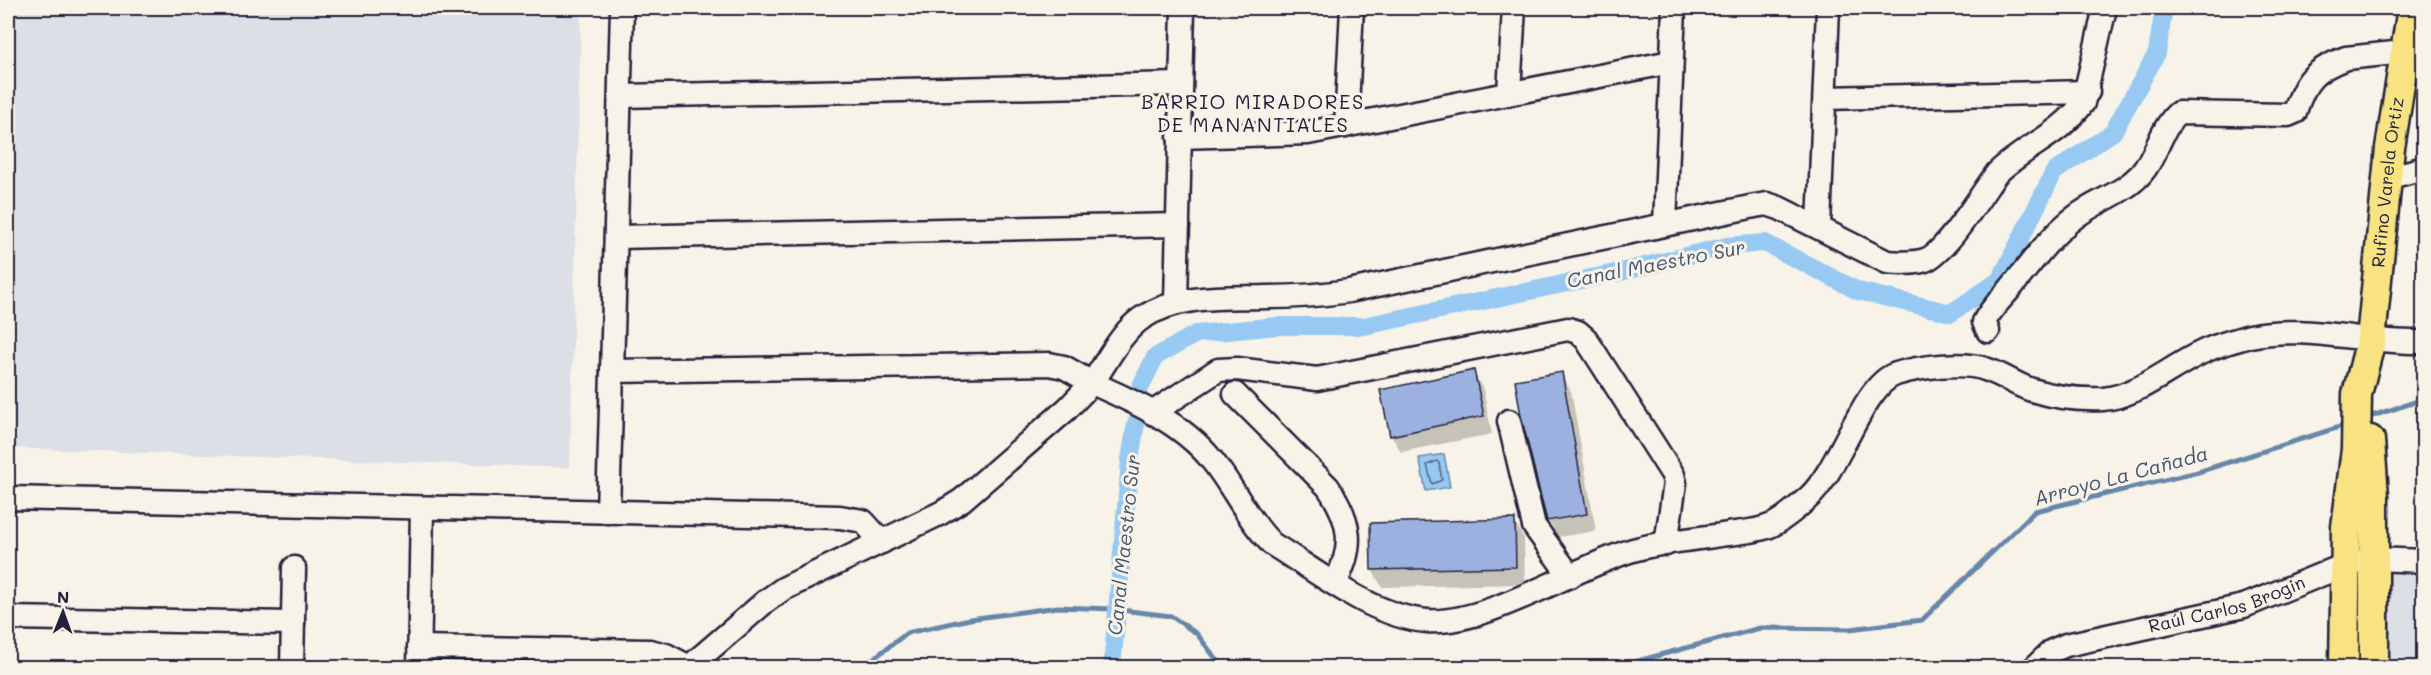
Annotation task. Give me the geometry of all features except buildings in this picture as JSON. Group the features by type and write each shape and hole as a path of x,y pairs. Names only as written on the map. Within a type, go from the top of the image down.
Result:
{"main road":[{"name":"Rufino Varela Ortiz","path":"2363,448 2369,348 2387,178 2412,8"},
{"path":"2363,448 2374,496 2374,668"},
{"path":"2344,668 2346,527 2363,448"}],"street":[{"path":"608,512 622,8"},
{"path":"1176,303 1183,8"},
{"path":"1346,126 1352,8"},
{"path":"1509,92 1514,8"},
{"path":"1665,224 1674,8"},
{"path":"1819,226 1828,8"},
{"path":"422,508 419,657 651,651 666,655 688,667 783,589 941,513 962,500 1067,409 1092,382 1129,331 1141,319 1176,303 1206,299 1322,295 1349,291 1767,204 1779,207 1819,226 1887,262 1906,263 1926,260 1940,252 1997,173 2007,163 2074,116 2084,104 2105,8"},
{"path":"1988,331 1984,322 1989,313 2026,267 2078,215 2138,177 2156,151 2170,120 2178,112 2288,115 2295,112 2308,79 2337,61 2346,57 2404,52"},
{"path":"1179,137 1285,135 1346,126 1509,92 1671,62"},
{"path":"621,96 1181,84"},
{"path":"1825,98 2088,92"},
{"path":"2387,178 2424,168"},
{"path":"617,237 1178,225"},
{"path":"1152,413 1218,370 1227,369 1317,379 1569,329 1578,332 1586,339 1673,475 1675,483 1666,544"},
{"path":"612,371 1049,364 1064,367 1124,397 1194,441 1210,458 1258,531 1272,544 1377,608 1402,617 1428,621 1455,620 1488,610 1633,550 1753,530 1775,524 1820,486 1870,396 1881,382 1893,375 1918,368 1971,366 1983,368 2032,390 2084,400 2108,399 2135,389 2207,350 2265,333 2288,333 2369,348 2424,342"},
{"path":"1236,394 1328,487 1339,504 1348,526 1348,550 1345,565 1335,583"},
{"path":"1509,421 1534,526 1570,576"},
{"path":"8,498 850,517 863,521 882,542"},
{"name":"Raúl Carlos Brogin","path":"2029,660 2066,645 2244,606 2345,565 2374,559 2424,561"},
{"path":"292,668 294,568"},
{"path":"8,618 293,623"}],"path":[{"path":"2006,668 2029,660"}],"shaded area":[{"path":"8,8 581,8 570,468 8,448"},
{"path":"2389,573 2423,573 2423,667 2391,667"}],"water":[{"path":"1444,454 1450,487 1426,491 1419,458"}],"waterway":[{"name":"Canal Maestro Sur","path":"1138,392 1155,357 1196,334 1278,326 1364,326 1629,270 1727,246 1765,243 1858,291 1951,313 2000,280 2054,172 2113,132 2157,53 2164,8"},
{"name":"Arroyo La Cañada","path":"2366,418 2424,399"},
{"name":"Canal Maestro Sur","path":"1112,668 1130,460 1136,423"},
{"name":"Arroyo La Cañada","path":"1612,668 1760,628 1850,629 1922,620 2035,511 2198,472 2349,424"},
{"name":"Arroyo La Cañada","path":"861,668 907,633 970,619 1058,607 1113,609 1171,616 1197,634 1220,664 1226,668"}],"district":[{"name":"BARRIO MIRADORES DE MANANTIALES","path":"1253,114"}]}
